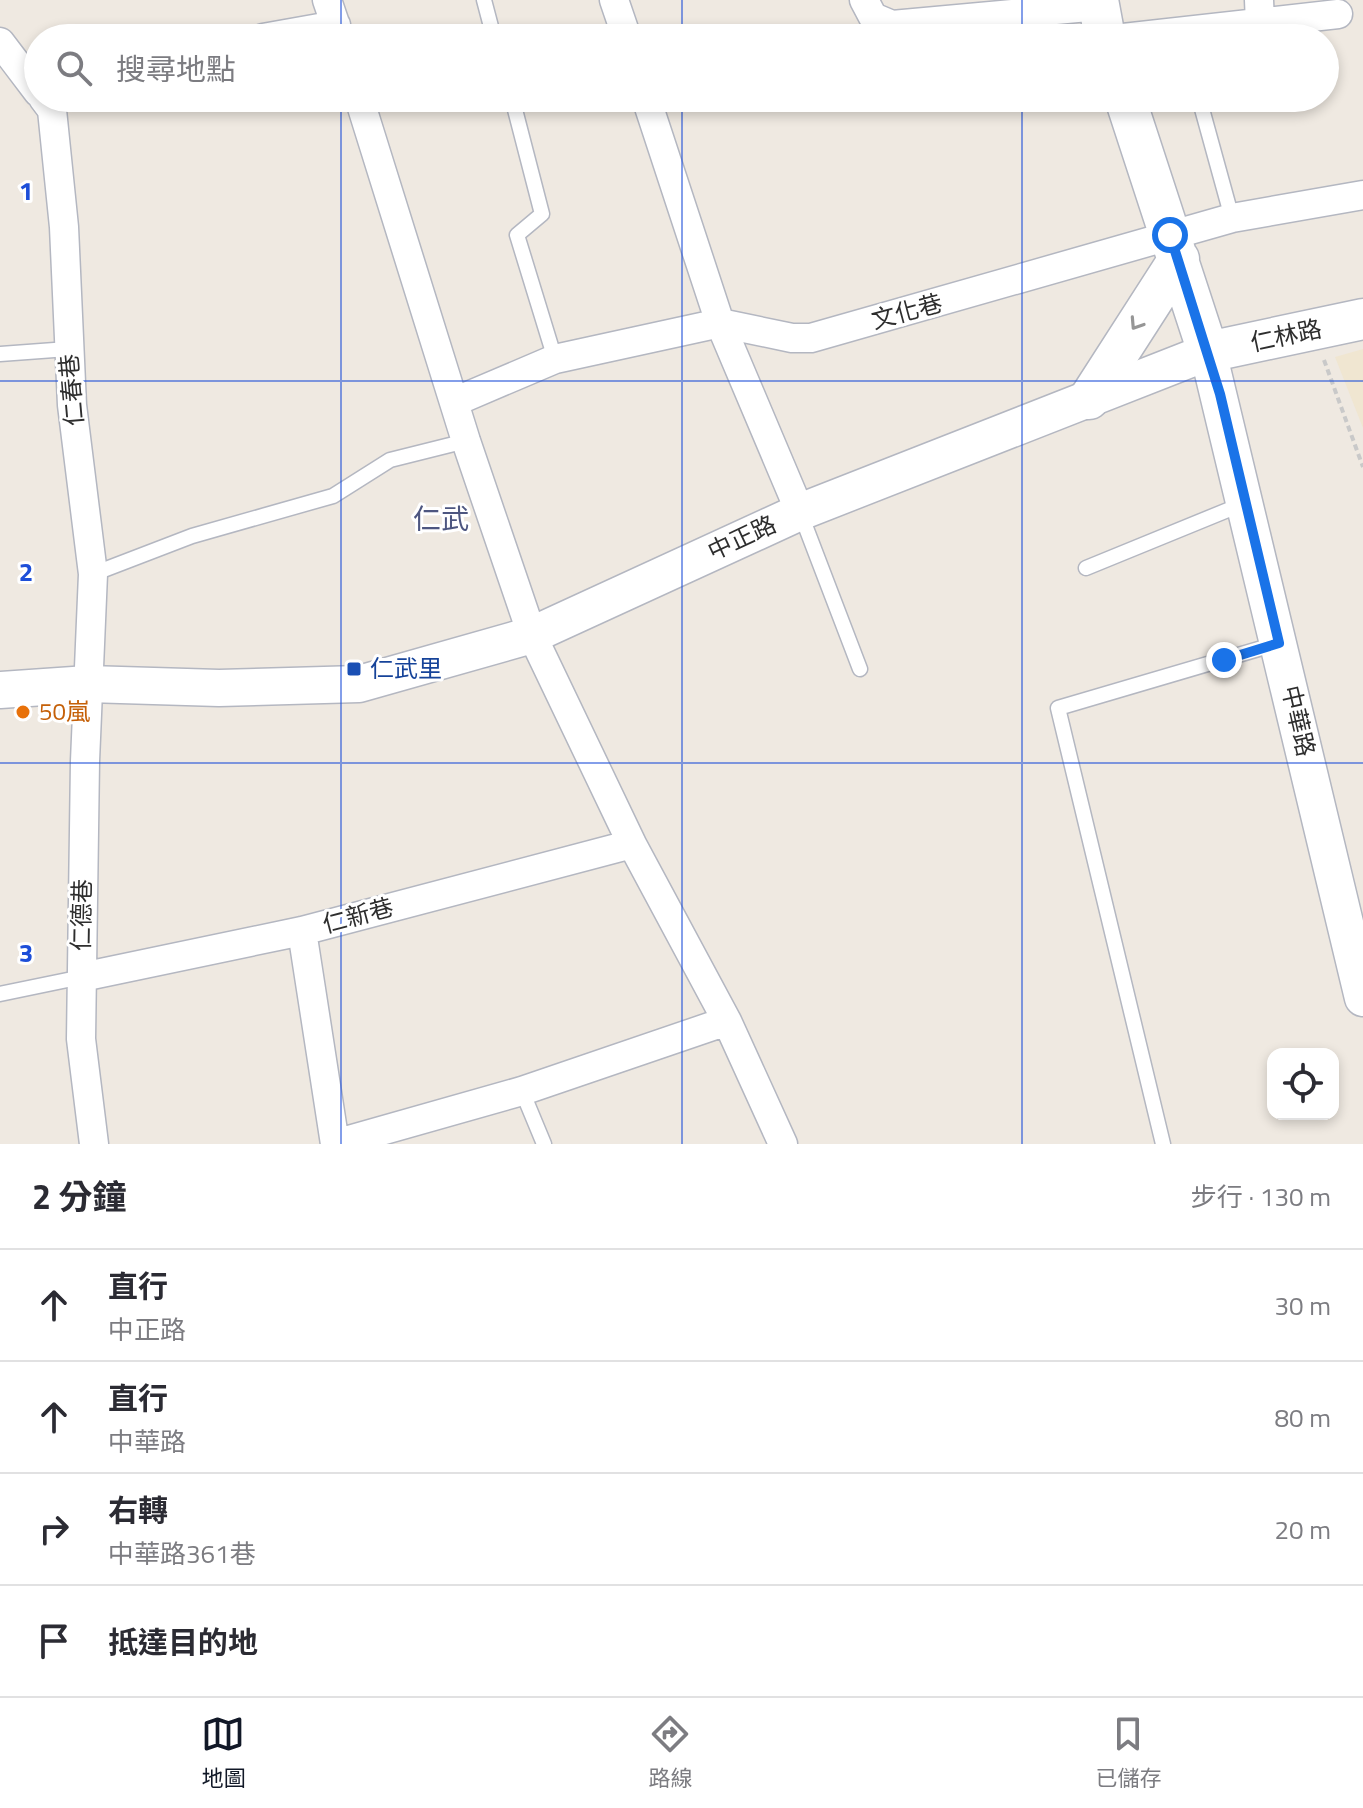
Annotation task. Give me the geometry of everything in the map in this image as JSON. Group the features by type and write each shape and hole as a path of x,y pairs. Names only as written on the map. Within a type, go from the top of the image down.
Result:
{"main road":[{"path":"1130,112 1208,352"},
{"path":"1089,399 1174,247"},
{"name":"仁林路","path":"1208,352 1363,319"}],"street":[{"path":"614,0 622,24"},
{"path":"864,0 873,17 890,24"},
{"path":"1219,24 1260,12 1338,14"},
{"path":"913,24 1101,15"},
{"name":"仁春巷","path":"0,42 24,71"},
{"name":"仁春巷","path":"52,112 64,227 68,349 93,574 88,684"},
{"path":"363,112 466,441 532,635 632,844 727,1021 783,1144"},
{"path":"651,112 720,323 800,512"},
{"name":"文化巷","path":"454,402 555,359 720,323 792,338 811,338 1174,247 1232,218 1363,195"},
{"name":"中正路","path":"0,690 88,684 219,688 359,684 532,635 800,512 1208,352"},
{"name":"中華路","path":"1208,352 1363,998"},
{"name":"仁德巷","path":"88,684 81,1039 94,1144"},
{"name":"仁新巷","path":"82,977 302,931 632,844"},
{"path":"302,931 335,1144 522,1091 727,1021"}],"lane":[{"path":"484,0 490,24"},
{"path":"516,112 542,214 517,235 555,359"},
{"path":"1203,112 1232,218"},
{"path":"0,354 68,349"},
{"path":"93,574 192,536 333,496 390,460 466,441"},
{"path":"1086,568 1245,503"},
{"path":"800,512 860,669"},
{"path":"1163,1144 1058,708 1279,643"},
{"path":"0,994 82,977"},
{"path":"522,1091 544,1144"}],"path":[{"path":"1314,331 1363,467"}],"shaded area":[{"path":"1363,349 1363,428 1335,357"}],"place":[{"name":"仁武里","path":"354,669"},
{"name":"50嵐","path":"23,712"}],"district":[{"name":"仁武","path":"441,519"}],"route":[{"path":"1170,235 1199,318 1220,394 1279,643 1224,660"}]}
